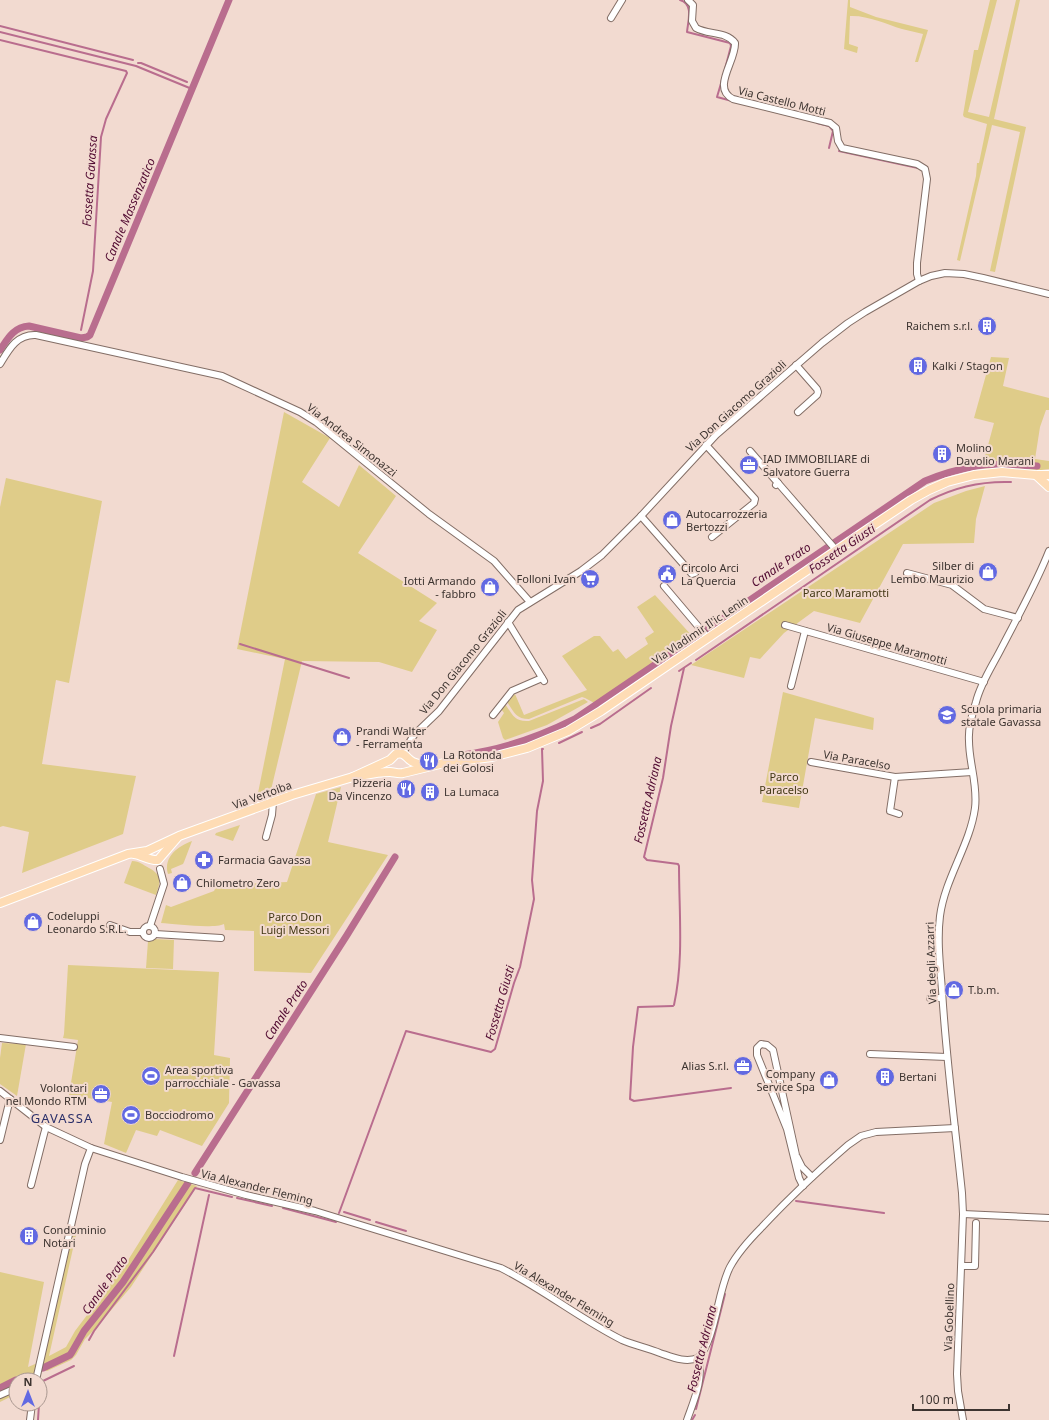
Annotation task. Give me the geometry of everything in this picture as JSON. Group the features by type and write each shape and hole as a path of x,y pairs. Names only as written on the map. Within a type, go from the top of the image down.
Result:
{"main road":[{"name":"Via Vladimir Il'ic Lenin","path":"353,777 381,772 393,772 399,774 432,766 504,754 568,731 601,711 833,546 911,500 947,482 974,475 1002,472 1049,475"},
{"path":"1036,475 1049,486"},
{"path":"353,777 390,760 396,754 402,754"},
{"name":"Via Vladimir Il'ic Lenin","path":"402,754 409,760 432,766"},
{"path":"390,760 389,766 393,772"},
{"path":"406,772 409,767 409,760"},
{"name":"Via Vertoiba","path":"128,854 153,848 178,836 312,788 353,777"},
{"path":"157,859 178,836"},
{"path":"153,848 161,850 157,859 148,854 153,848"},
{"path":"0,902 128,854 157,859"}],"street":[{"path":"611,18 622,0"},
{"name":"Via Castello Motti","path":"688,0 692,6 692,21 696,28 706,32 726,36 735,43 724,84 724,91 728,97 830,123 836,128 839,144 846,150 917,164 925,169 927,179 917,263 919,281"},
{"name":"Via Don Giacomo Grazioli","path":"402,754 414,735 439,711 518,610 581,571 602,555 641,516 706,445 796,365 848,323 919,281 931,276 953,273 983,278 1049,294"},
{"name":"Via Andrea Simonazzi","path":"0,364 18,339 30,335 36,335 222,376 300,412 316,422 429,514 494,561 530,602"},
{"name":"Via Don Giacomo Grazioli","path":"796,365 818,392 817,395 798,412"},
{"path":"706,445 755,497 754,503 712,537"},
{"path":"750,451 777,484 833,546"},
{"path":"641,516 692,574 695,573"},
{"name":"Via degli Azzarri","path":"963,1214 942,998 939,943 940,915 949,883 974,815 975,792 969,730 976,701 984,682 1018,618 1049,551"},
{"path":"907,573 952,585 984,609 1018,618"},
{"name":"Via Vladimir Il'ic Lenin","path":"664,586 706,635"},
{"path":"493,715 512,691 543,679 508,622"},
{"name":"Via Giuseppe Maramotti","path":"785,625 984,682"},
{"path":"791,686 805,631"},
{"name":"Via Paracelso","path":"811,762 895,777 972,772"},
{"path":"895,777 890,811 900,814"},
{"path":"266,837 272,815 273,802"},
{"path":"110,925 130,932 143,932 150,926 164,884 157,859"},
{"path":"150,926 155,930 155,934"},
{"path":"143,932 146,937 149,938 153,937 155,934 221,938"},
{"path":"930,998 942,998"},
{"path":"0,1038 74,1047"},
{"path":"803,1186 799,1178 787,1129 757,1055 757,1048 761,1044 767,1045 773,1050 796,1155 802,1167 812,1177"},
{"path":"870,1054 947,1057"},
{"name":"Via Alexander Fleming","path":"0,1091 46,1127 91,1148 213,1187 316,1211 501,1268 525,1280 599,1327 624,1340 678,1358 690,1360 698,1358"},
{"path":"0,1140 10,1099"},
{"path":"31,1185 46,1127"},
{"path":"687,1420 700,1379 698,1358 706,1348 723,1283 731,1265 752,1237 812,1177 848,1145 861,1136 876,1132 955,1128"},
{"path":"37,1372 85,1164 91,1148"},
{"path":"963,1214 1049,1218"},
{"name":"Via Gobellino","path":"962,1420 957,1374 963,1214"},
{"path":"962,1266 975,1266 976,1223"}],"green space":[{"path":"848,0 850,0 850,7 876,17 928,30 918,62 915,62 923,34 863,17 850,16 849,44 858,47 857,53 844,49"},
{"path":"990,0 997,0 968,112 989,117 1016,0 1020,0 994,119 1026,127 995,272 990,271 1020,132 992,125 960,261 957,260 976,176 977,163 979,163 987,124 964,117 963,115 974,50 978,50"},
{"path":"991,357 1009,358 1003,386 1049,398 1049,410 1046,410 1040,427 1035,459 1049,461 1049,469 989,469 966,466 965,461 972,459 984,460 994,423 974,418"},
{"path":"284,412 330,438 302,482 339,507 359,465 396,496 358,553 437,603 419,621 437,630 412,672 379,662 302,661 271,790 258,793 285,659 237,649"},
{"path":"6,478 102,501 69,683 56,680 42,764 136,776 123,834 22,873 29,832 3,826 0,827 0,507"},
{"name":"Parco Maramotti","path":"985,486 976,519 974,543 903,544 860,623 814,611 784,633 760,659 750,657 744,678 691,665 934,503 966,491"},
{"path":"655,595 693,637 596,702 598,705 582,697 529,719 521,718 514,712 507,702 515,694 524,715 587,690 562,656 594,636 600,636 613,652 618,649 626,659 648,644 645,638 654,632 637,607"},
{"name":"Parco Paracelso","path":"783,692 874,718 873,730 815,718 799,808 762,802"},
{"path":"584,699 588,702 547,725 505,740 503,738 498,722 504,713 501,709 505,704 514,717 520,720 529,721"},
{"name":"Parco Don Luigi Messori","path":"341,787 328,842 388,855 311,973 254,971 254,931 225,930 224,924 203,926 161,923 166,905 171,907 214,891 217,885 287,882 316,794"},
{"path":"240,825 233,841 215,835 216,833"},
{"path":"192,841 183,864 171,869 172,873 168,874 167,868 170,857 177,849"},
{"path":"132,861 141,863 156,873 159,879 159,886 156,895 124,883"},
{"path":"155,939 174,940 173,969 146,968 148,941"},
{"name":"Area sportiva parrocchiale - Gavassa","path":"68,965 219,972 214,1055 230,1058 229,1103 202,1146 160,1130 157,1136 136,1130 126,1153 104,1144 112,1102 69,1095 78,1040 63,1038"},
{"path":"2,1043 26,1044 17,1096 0,1084 0,1058"},
{"path":"178,1180 197,1186 131,1287 85,1339 76,1355 71,1360 47,1371 42,1369 72,1234 76,1235 49,1356 66,1347 75,1331 125,1265"},
{"path":"0,1272 44,1282 28,1367 40,1362 38,1372 8,1372 8,1398 0,1402"}],"waterway":[{"name":"Canale Massenzatico","path":"0,350 15,331 19,328 29,326 81,338 90,335 229,0"},
{"path":"680,0 684,2 689,9 687,32 730,43 731,46 725,69"},
{"path":"0,26 133,60"},
{"path":"0,32 136,66 192,89"},
{"name":"Fossetta Gavassa","path":"0,40 126,71 127,73 106,119 101,137 93,271 81,330"},
{"path":"138,63 187,82"},
{"path":"722,80 717,97 732,101"},
{"path":"817,123 829,126 833,131 829,148"},
{"path":"839,151 918,168"},
{"name":"Canale Prato","path":"462,755 491,750 520,742 548,732 575,719 925,481 951,472 984,465 999,464 1037,466"},
{"name":"Fossetta Giusti","path":"696,660 930,500 959,488 979,484 1011,482"},
{"path":"240,644 349,678"},
{"name":"Fossetta Giusti","path":"679,671 691,663"},
{"name":"Fossetta Adriana","path":"674,1005 680,953 679,866 678,864 647,860 644,857 663,778 671,726 684,668"},
{"name":"Fossetta Giusti","path":"591,728 600,724 651,688"},
{"name":"Fossetta Giusti","path":"559,743 582,732"},
{"name":"Fossetta Giusti","path":"339,1213 406,1031 491,1052 495,1049 520,967 534,899 532,880 537,811 543,781 543,749"},
{"name":"Canale Prato","path":"195,1173 395,857"},
{"name":"Fossetta Adriana","path":"673,1006 638,1007 633,1047 630,1099 634,1101 731,1088"},
{"name":"Canale Prato","path":"43,1368 70,1355 84,1331 123,1282 188,1183"},
{"name":"Fossetta Giusti","path":"89,1340 94,1331 153,1252 195,1188 232,1197"},
{"path":"174,1356 209,1195"},
{"name":"Fossetta Giusti","path":"237,1198 272,1206"},
{"path":"796,1201 884,1213"},
{"name":"Fossetta Giusti","path":"283,1208 336,1222"},
{"path":"344,1212 370,1220"},
{"path":"376,1222 406,1231"},
{"name":"Fossetta Adriana","path":"696,1409 725,1294"},
{"name":"Fossetta Giusti","path":"48,1379 74,1366"},
{"name":"Canale Prato","path":"0,1388 8,1384"},
{"name":"Fossetta Giusti","path":"38,1412 38,1420"},
{"name":"Fossetta Adriana","path":"692,1420 695,1415"}],"place":[{"name":"Raichem s.r.l.","path":"987,326"},
{"name":"Kalki / Stagon","path":"918,366"},
{"name":"Molino Davolio Marani","path":"942,454"},
{"name":"IAD IMMOBILIARE di Salvatore Guerra","path":"749,465"},
{"name":"Autocarrozzeria Bertozzi","path":"672,520"},
{"name":"Silber di Lembo Maurizio","path":"988,572"},
{"name":"Circolo Arci La Quercia","path":"667,574"},
{"name":"Folloni Ivan","path":"590,579"},
{"name":"Iotti Armando - fabbro","path":"490,587"},
{"name":"Scuola primaria statale Gavassa","path":"947,715"},
{"name":"Prandi Walter - Ferramenta","path":"342,737"},
{"name":"La Rotonda dei Golosi","path":"429,761"},
{"name":"Pizzeria Da Vincenzo","path":"406,789"},
{"name":"La Lumaca","path":"430,792"},
{"name":"Farmacia Gavassa","path":"204,860"},
{"name":"Chilometro Zero","path":"182,883"},
{"name":"Codeluppi Leonardo S.R.L.","path":"33,922"},
{"name":"T.b.m.","path":"954,990"},
{"name":"Alias S.r.l.","path":"743,1066"},
{"name":"Area sportiva parrocchiale - Gavassa","path":"151,1076"},
{"name":"Bertani","path":"885,1077"},
{"name":"Company Service Spa","path":"829,1080"},
{"name":"Volontari nel Mondo RTM","path":"101,1094"},
{"name":"Bocciodromo","path":"131,1115"},
{"name":"Condominio Notari","path":"29,1236"}],"district":[{"name":"GAVASSA","path":"62,1118"}]}
